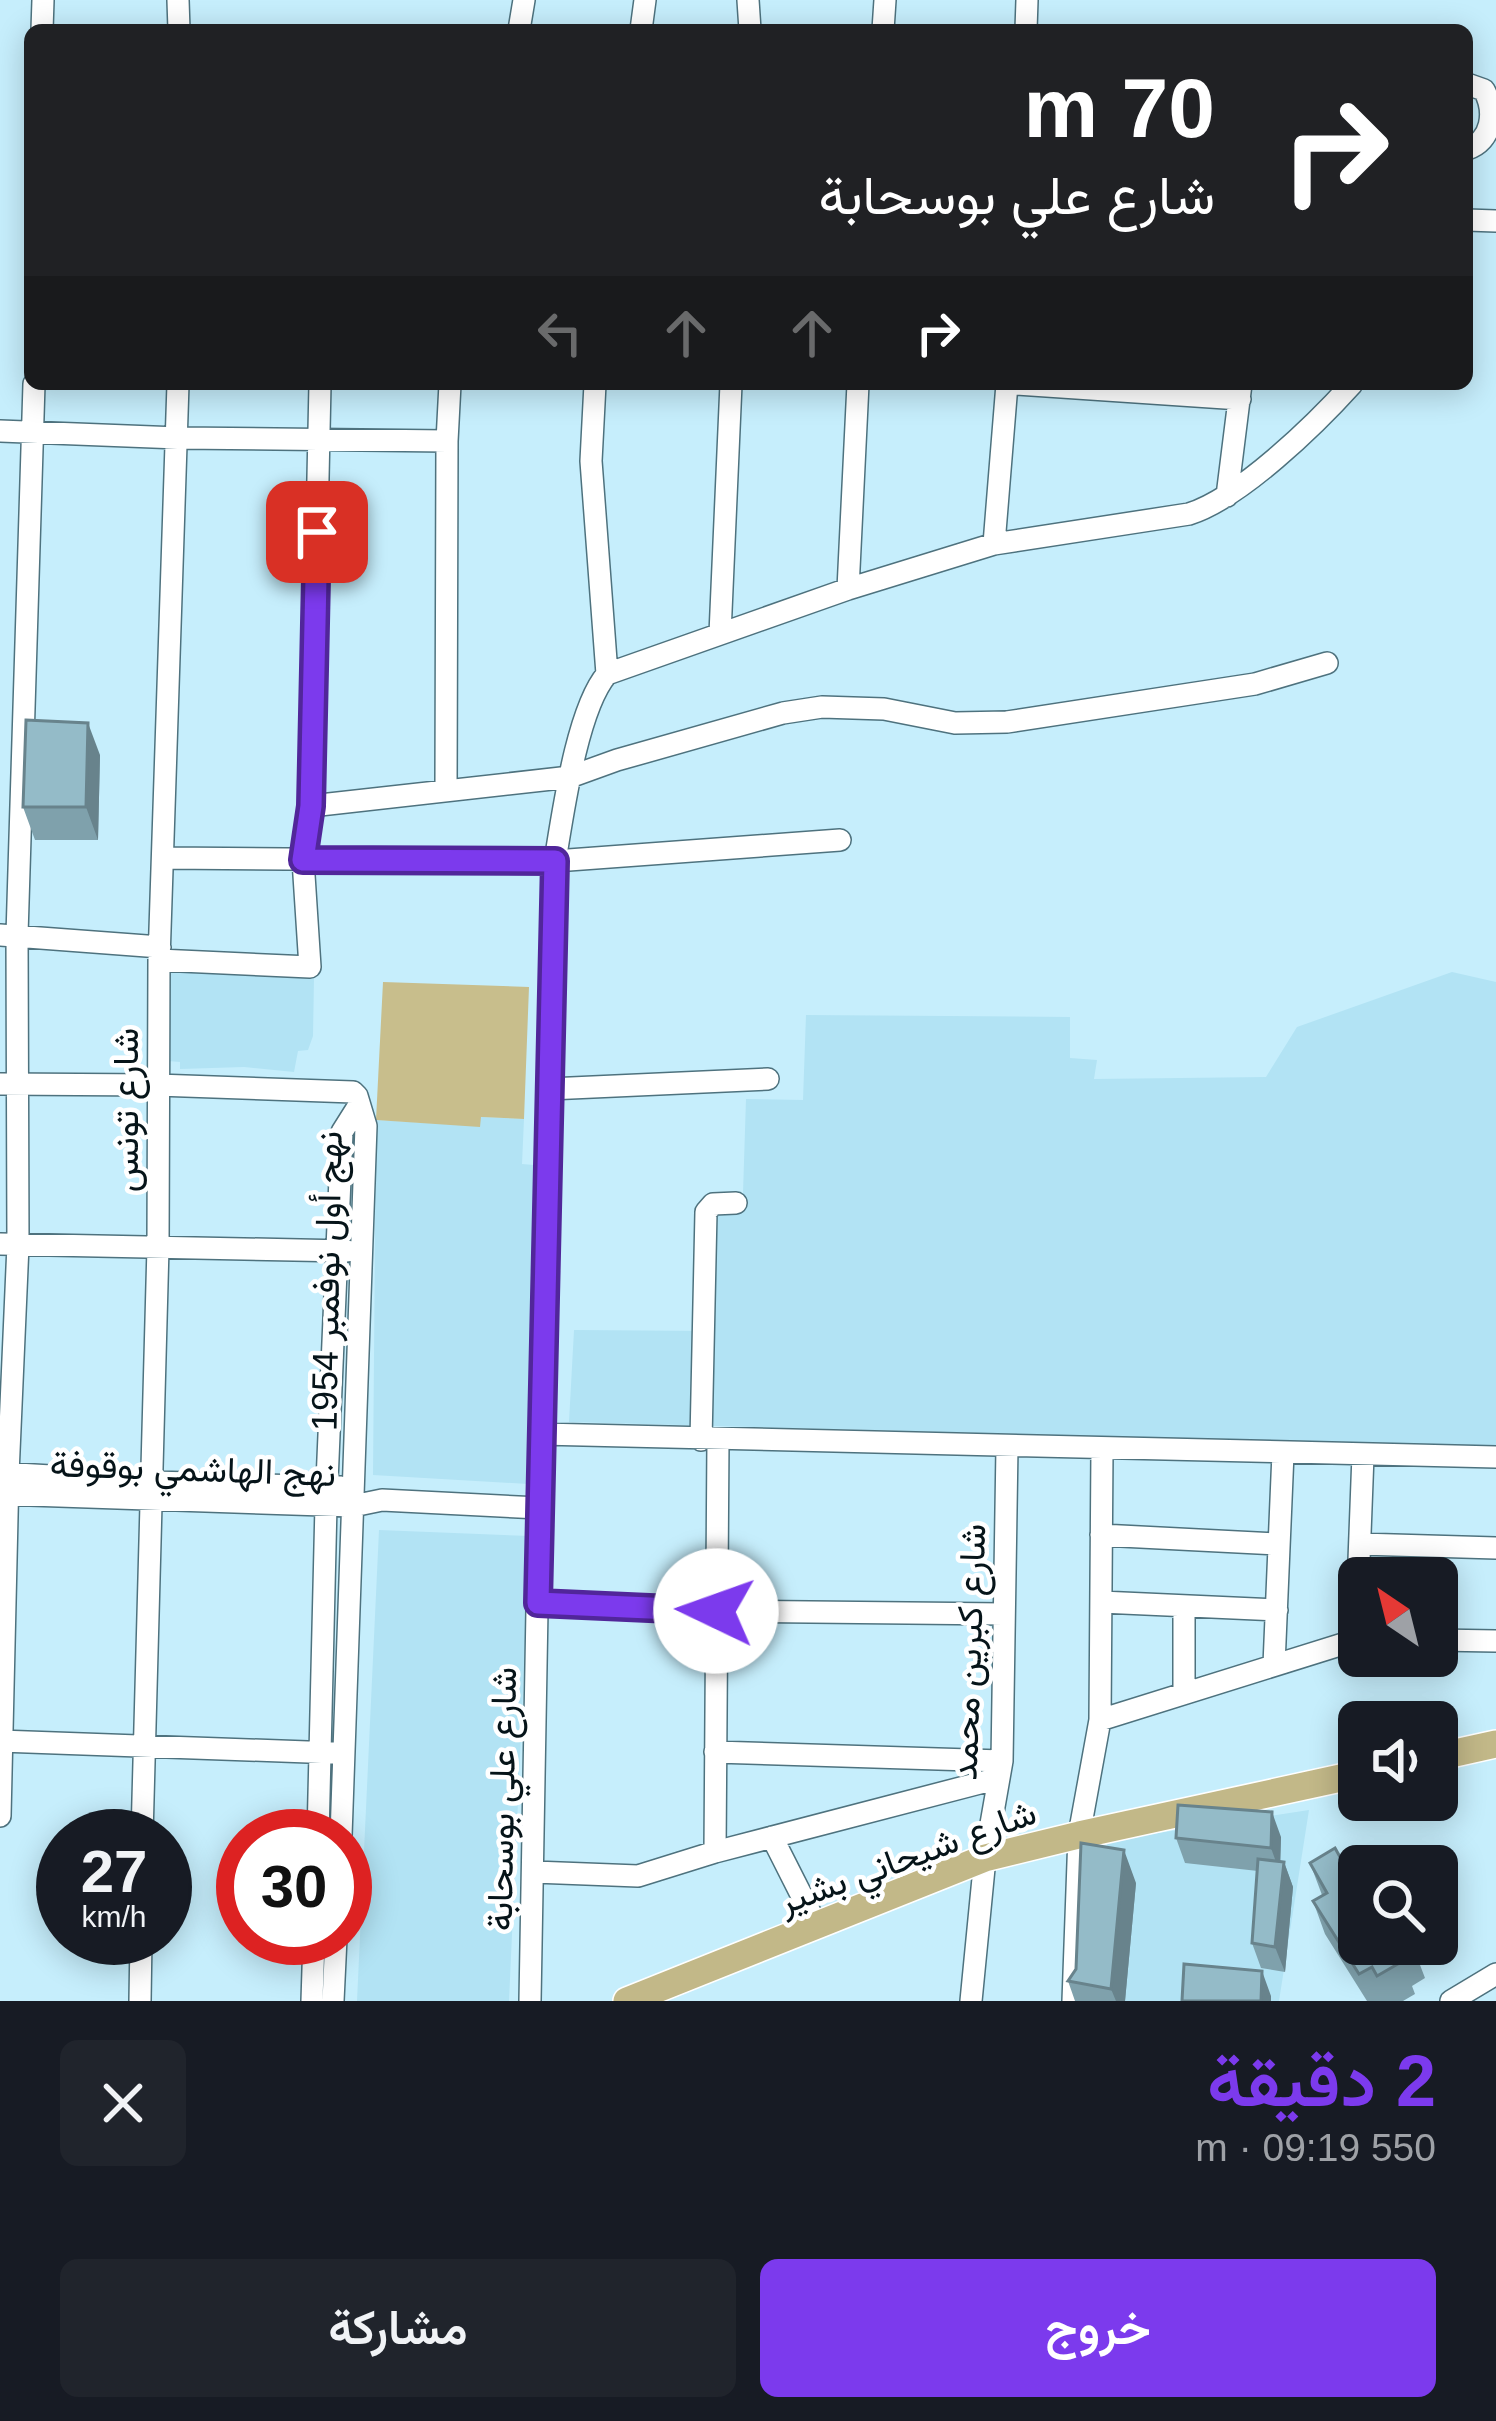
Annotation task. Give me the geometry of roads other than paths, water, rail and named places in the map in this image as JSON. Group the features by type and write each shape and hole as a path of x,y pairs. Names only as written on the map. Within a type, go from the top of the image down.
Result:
{"main road":[{"path":"1458,1752 1496,1744"},
{"name":"شارع شيحاني بشير","path":"627,2001 985,1858 1338,1778"}],"street":[{"path":"1473,86 1484,90 1490,101 1485,138 1473,147"},
{"path":"0,1816 9,1245 8,935 34,390"},
{"name":"شارع تونس","path":"143,1809 158,1246 159,954 178,390"},
{"path":"8,935 310,967 303,860 311,806 320,390"},
{"path":"446,789 450,390"},
{"name":"شارع علي بوسحابة","path":"530,2001 555,861 570,777 592,698 607,674 591,461 595,390"},
{"path":"720,634 731,390"},
{"path":"848,590 858,390"},
{"path":"994,544 1011,390"},
{"path":"1181,390 1240,392 1227,496"},
{"path":"607,674 994,544 1209,508 1291,445 1346,390"},
{"path":"0,431 446,441"},
{"path":"311,806 570,777 783,713 822,707 884,709 955,723 1006,722 1255,684 1327,663"},
{"path":"164,858 555,861 840,840"},
{"path":"549,1089 768,1079"},
{"path":"9,1084 158,1085"},
{"name":"نهج أول نوفمبر 1954","path":"158,1085 356,1098 366,1126 349,1251 327,1496 335,1703 345,1753 342,1809"},
{"path":"716,1852 716,1611 706,1212 713,1204 736,1203"},
{"path":"9,1245 349,1251"},
{"name":"نهج أول نوفمبر 1954","path":"319,1809 322,1752 335,1703 354,1497 349,1251"},
{"path":"541,1435 1496,1457"},
{"name":"شارع كبرين محمد","path":"971,2001 985,1858 1000,1770 1007,1447"},
{"path":"1072,2001 1079,1834 1100,1720 1102,1450"},
{"path":"1274,1665 1282,1453"},
{"path":"1360,1557 1363,1455"},
{"name":"نهج الهاشمي بوقوفة","path":"4,1484 539,1508"},
{"path":"1101,1535 1279,1544"},
{"path":"1360,1544 1496,1548"},
{"path":"1101,1602 1276,1610"},
{"path":"538,1603 716,1611 1004,1614"},
{"path":"1184,1606 1184,1693"},
{"path":"1458,1640 1496,1641"},
{"path":"1100,1720 1338,1645"},
{"path":"2,1741 345,1753"},
{"path":"716,1752 1000,1770"},
{"path":"534,1872 638,1876 1000,1770"},
{"path":"772,1838 816,1924"},
{"path":"140,2001 141,1965"},
{"path":"312,2001 313,1965"},
{"path":"332,2001 334,1965"},
{"path":"1451,2001 1489,1986"}]}
